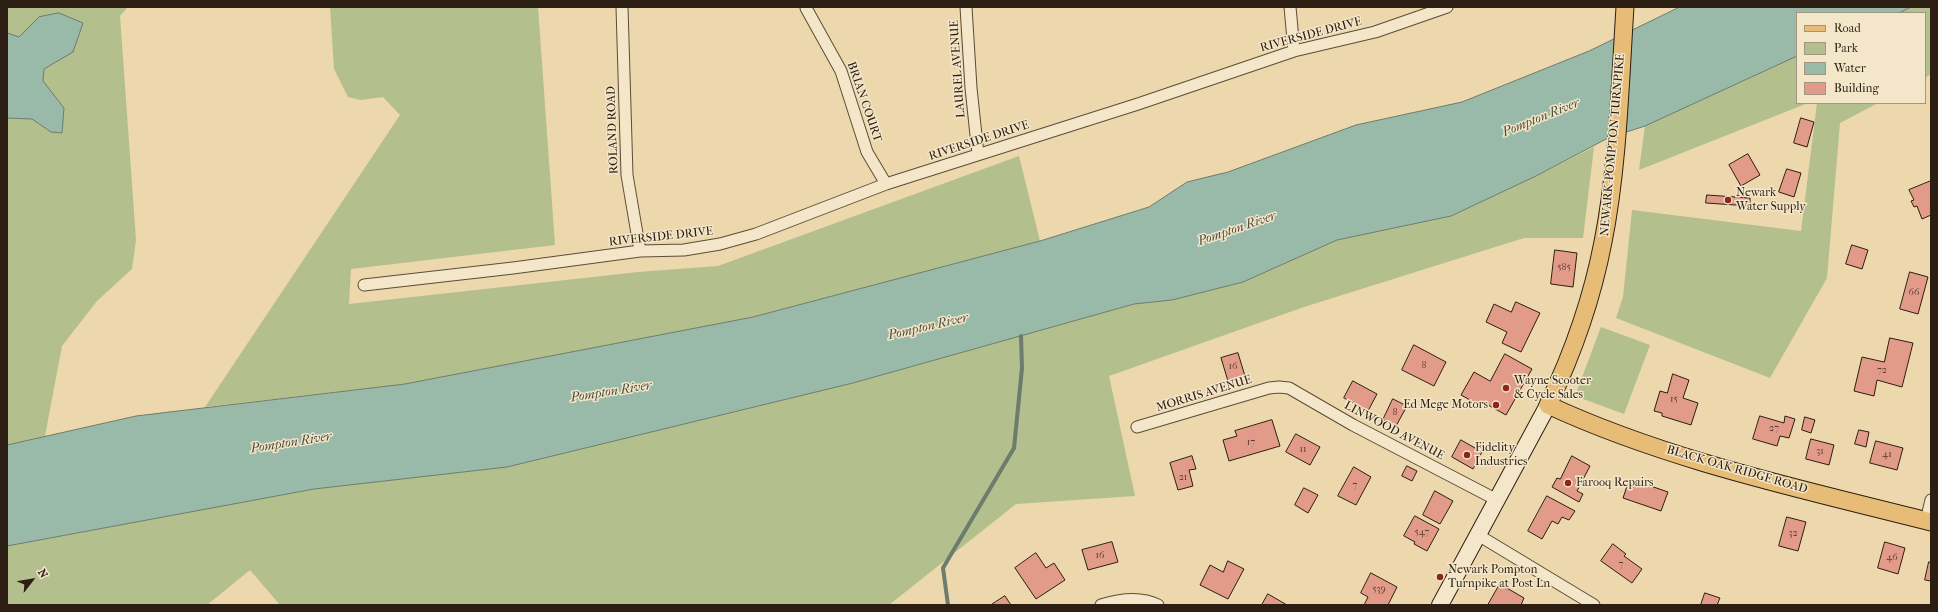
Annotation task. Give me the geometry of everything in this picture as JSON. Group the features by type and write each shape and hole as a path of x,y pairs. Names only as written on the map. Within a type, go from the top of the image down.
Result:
{"main road":[{"name":"NEWARK-POMPTON TURNPIKE","path":"1440,605 1548,405 1574,347 1592,289 1604,242 1614,153 1625,14"},
{"name":"BLACK OAK RIDGE ROAD","path":"1548,405 1579,419 1694,459 1928,522"}],"street":[{"name":"ROLAND ROAD","path":"622,7 627,175 640,251"},
{"name":"LAUREL AVENUE","path":"966,7 971,88 978,154"},
{"path":"1290,7 1294,51"},
{"name":"RIVERSIDE DRIVE","path":"364,285 512,268 640,251 684,250 720,244 756,234 886,184 1138,104 1294,51 1376,32 1446,7"},
{"name":"BRIAN COURT","path":"806,8 841,71 867,152 886,184"},
{"name":"MORRIS AVENUE","path":"1137,427 1268,388 1279,387"},
{"name":"LINWOOD AVENUE","path":"1279,387 1290,388 1353,425 1497,500"},
{"path":"1928,522 1931,500"},
{"path":"1478,535 1594,605"},
{"path":"1101,605 1128,599 1142,600 1158,605"}],"green space":[{"path":"7,7 128,7 120,16 136,240 132,269 97,301 62,346 45,436 7,445"},
{"path":"330,7 538,7 555,245 351,269 349,304 638,272 718,266 1019,156 1040,241 753,317 405,384 205,407 400,115 383,97 361,100 348,97 334,69"},
{"path":"1911,7 1931,7 1931,74 1926,77 1926,12 1901,12"},
{"path":"1796,56 1796,104 1805,104 1639,170 1645,126"},
{"path":"1817,104 1876,104 1840,123 1827,278 1770,378 1616,318 1623,297 1632,210 1801,231"},
{"path":"1594,147 1583,238 1524,238 1304,307 1109,376 1135,496 1016,504 889,605 280,605 250,570 207,605 7,605 7,546 314,489 507,467 853,383 1134,304 1172,300 1243,282 1337,240 1451,216"},
{"path":"1601,327 1650,345 1624,414 1575,396"}],"water":[{"name":"Pompton River","path":"1680,7 1911,7 1901,12 1796,12 1796,56 1645,126 1608,138 1536,176 1451,216 1337,240 1243,282 1172,300 1134,304 853,383 507,467 314,489 7,546 7,445 136,416 405,384 753,317 1040,241 1149,207 1187,182 1228,172 1356,125 1462,102 1589,51"},
{"path":"59,13 83,23 73,52 44,69 43,81 64,108 62,133 51,132 32,119 7,118 7,33 19,37 39,17"}],"building":[{"path":"1801,118 1814,122 1807,147 1794,143"},
{"path":"1748,154 1760,175 1741,186 1729,165"},
{"path":"1787,169 1801,173 1794,197 1779,192"},
{"path":"1931,181 1931,215 1922,219 1917,206 1914,207 1911,201 1914,200 1909,190"},
{"name":"Newark Water Supply","path":"1707,195 1750,198 1750,206 1706,203"},
{"path":"1852,245 1868,250 1862,269 1846,264"},
{"path":"1555,250 1577,253 1573,287 1551,284"},
{"path":"1910,272 1928,277 1918,314 1900,309"},
{"path":"1516,302 1540,313 1521,352 1502,343 1507,332 1486,322 1494,304 1511,312"},
{"path":"1890,338 1913,343 1902,387 1877,380 1874,396 1854,391 1862,357 1884,362"},
{"path":"1414,345 1446,362 1434,386 1402,370"},
{"path":"1238,353 1245,376 1228,381 1221,358"},
{"path":"1505,354 1532,369 1506,415 1481,401 1479,405 1461,395 1474,372 1490,381"},
{"path":"1673,374 1689,380 1683,398 1698,403 1691,425 1662,416 1662,413 1654,411 1660,391 1667,393"},
{"path":"1353,381 1377,394 1368,411 1344,398"},
{"path":"1393,399 1407,406 1396,426 1383,420"},
{"path":"1760,416 1784,423 1785,416 1795,419 1789,438 1780,436 1777,446 1753,439"},
{"path":"1805,417 1815,420 1811,433 1802,430"},
{"path":"1272,420 1280,446 1229,461 1223,440 1237,436 1235,431"},
{"path":"1859,430 1869,432 1866,447 1855,444"},
{"path":"1296,434 1320,447 1310,465 1286,452"},
{"path":"1811,439 1834,445 1829,465 1806,459"},
{"name":"Fidelity Industries","path":"1461,440 1482,452 1473,469 1452,457"},
{"path":"1876,441 1903,448 1897,470 1870,463"},
{"path":"1192,456 1196,469 1189,470 1193,486 1178,490 1170,463"},
{"name":"Farooq Repairs","path":"1572,456 1590,466 1577,491 1583,494 1579,502 1552,487 1557,478 1560,479"},
{"path":"1407,466 1417,471 1412,481 1402,476"},
{"path":"1354,467 1371,477 1356,505 1338,496"},
{"path":"1639,482 1668,492 1661,511 1623,498 1628,483 1638,486"},
{"path":"1304,488 1318,495 1308,513 1295,505"},
{"path":"1435,491 1453,501 1440,524 1423,515"},
{"path":"1547,496 1575,511 1569,520 1562,517 1558,524 1552,521 1542,539 1528,531"},
{"path":"1415,516 1439,529 1427,551 1414,544 1415,542 1404,536"},
{"path":"1787,517 1806,522 1798,551 1779,546"},
{"path":"1112,542 1118,562 1088,570 1082,550"},
{"path":"1885,542 1905,548 1898,574 1878,568"},
{"path":"1613,544 1626,554 1624,556 1642,569 1632,583 1601,561"},
{"path":"1036,553 1046,568 1054,563 1065,580 1036,599 1015,568"},
{"path":"1228,561 1244,569 1228,599 1200,585 1210,565 1223,572"},
{"path":"1929,562 1931,562 1931,581 1925,580"},
{"path":"1371,573 1397,587 1388,605 1364,605 1368,597 1361,593"},
{"path":"1500,584 1524,598 1521,605 1488,605"},
{"path":"1705,593 1720,598 1717,605 1701,605"},
{"path":"1268,594 1287,605 1262,605"},
{"path":"1005,596 1011,605 991,605"}],"waterway":[{"path":"948,605 943,568 1014,448 1022,368 1021,336"}],"place":[{"name":"Newark Water Supply","path":"1728,200"},
{"name":"Wayne Scooter & Cycle Sales","path":"1506,388"},
{"name":"Ed Mege Motors","path":"1496,405"},
{"name":"Fidelity Industries","path":"1467,455"},
{"name":"Farooq Repairs","path":"1568,483"},
{"name":"Newark Pompton Turnpike at Post Ln","path":"1440,577"}]}
